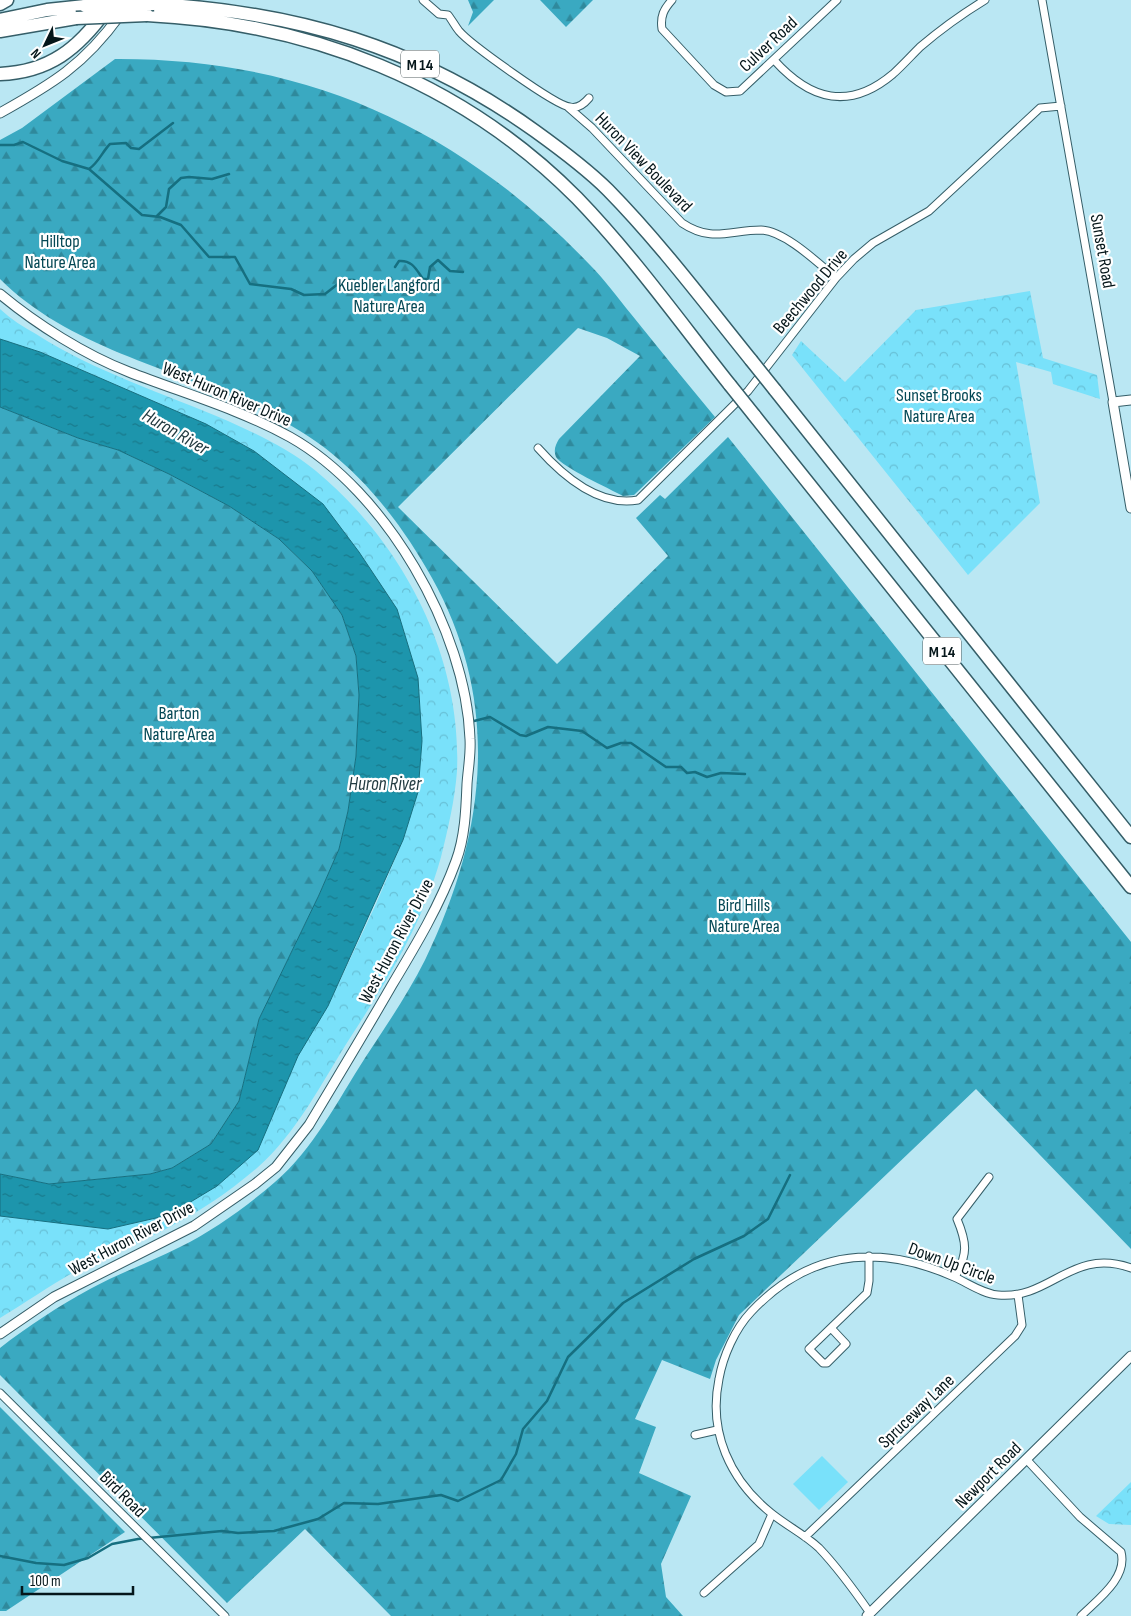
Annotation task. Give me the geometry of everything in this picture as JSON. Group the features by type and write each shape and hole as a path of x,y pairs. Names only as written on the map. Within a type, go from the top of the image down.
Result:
{"highway":[{"path":"0,4 7,0"},
{"path":"0,74 33,69 50,64 91,29 112,0"},
{"name":"M 14","path":"0,20 85,6 154,4 217,9 281,19 341,33 415,62 459,83 509,112 558,148 607,190 665,253 1131,837"},
{"name":"M 14","path":"0,31 76,18 147,15 221,20 325,44 377,64 413,81 489,124 529,155 576,198 626,253 1131,887"}],"street":[{"path":"0,113 67,73 104,37 129,0"},
{"name":"Huron View Boulevard","path":"423,0 439,14 448,15 458,30 478,49 554,102 568,107 592,128 682,223 692,230 716,235 761,230 775,233 836,278"},
{"name":"Culver Road","path":"672,0 663,12 661,20 662,29 714,85 726,92 740,91 837,0"},
{"path":"774,60 805,88 830,96 848,98 867,91 892,75 921,47 985,0"},
{"name":"Sunset Road","path":"1042,0 1131,508"},
{"name":"Huron View Boulevard","path":"568,107 583,105 589,98"},
{"name":"Beechwood Drive","path":"538,448 571,480 606,498 626,502 638,500 748,391 836,278 873,243 929,211 1040,108 1060,106"},
{"name":"West Huron River Drive","path":"0,294 26,315 92,355 126,371 251,418 292,438 325,461 386,524 399,542 438,612 458,670 470,739 466,815 454,867 429,924 309,1125 289,1152 255,1184 194,1226 54,1297 0,1334"},
{"path":"1113,402 1131,400"},
{"path":"955,1278 964,1262 966,1250 964,1236 957,1219 988,1177"},
{"path":"831,1328 846,1344 834,1356 823,1363 809,1349 867,1293 870,1281 869,1256"},
{"name":"Down Up Circle","path":"868,1614 852,1586 805,1536 772,1514 747,1491 736,1476 717,1430 715,1397 720,1369 731,1343 747,1316 766,1297 794,1276 835,1260 869,1256 893,1257 913,1262 996,1296 1018,1295 1035,1290 1078,1267 1094,1262 1114,1262 1131,1268"},
{"name":"Spruceway Lane","path":"805,1536 1015,1336 1022,1325 1018,1295"},
{"name":"Newport Road","path":"868,1614 1131,1356"},
{"name":"Bird Road","path":"0,1393 225,1616"},
{"path":"695,1435 717,1430"},
{"path":"1026,1459 1080,1517 1121,1552 1123,1559 1120,1570 1113,1582 1080,1616"},
{"path":"704,1594 759,1544 772,1514"}],"green space":[{"path":"468,0 494,0 468,26 473,12"},
{"path":"540,0 593,0 566,27"},
{"name":"Bird Hills Nature Area","path":"115,59 185,62 252,72 315,88 375,110 433,139 488,175 540,217 590,265 715,417 634,495 623,496 567,466 555,454 555,447 559,439 640,356 607,338 578,328 398,507 557,664 668,556 636,518 660,495 665,499 728,437 1131,942 1131,1249 976,1089 739,1315 716,1360 710,1379 662,1360 635,1419 656,1427 639,1473 691,1496 661,1564 666,1597 683,1616 391,1616 305,1529 227,1603 0,1375 0,1348 55,1309 90,1289 180,1247 218,1225 242,1209 275,1182 289,1169 313,1140 404,998 425,960 446,913 462,865 472,817 478,769 477,721 469,673 454,625 432,578 410,542 385,507 357,476 325,448 287,423 246,403 115,351 74,332 35,308 0,279 0,140 22,128"},
{"name":"Sunset Brooks Nature Area","path":"1030,291 1043,358 1097,375 1100,399 1053,384 1051,372 1016,362 1040,503 968,575 792,355 801,341 845,382 916,310"},
{"path":"0,309 26,329 82,360 228,421 274,443 316,471 347,500 375,532 400,567 421,605 438,645 449,686 456,728 457,771 449,825 441,857 414,928 377,995 308,1106 284,1139 257,1168 223,1195 198,1211 160,1232 74,1272 0,1318 0,1216 108,1229 169,1215 217,1186 328,1006 376,904 403,840 418,792 422,741 418,678 397,609 359,552 323,505 254,451 206,424 40,352 0,339"},
{"name":"Barton Nature Area","path":"0,407 78,438 118,450 169,474 229,506 279,539 312,571 342,615 356,656 359,695 356,756 348,811 339,849 259,1019 239,1101 211,1144 172,1168 150,1174 49,1184 0,1174"},
{"path":"0,1407 125,1532 6,1611 0,1611"},
{"path":"822,1456 848,1482 819,1510 793,1484"},
{"path":"1131,1482 1131,1525 1109,1524 1096,1516"}],"water":[{"name":"Huron River","path":"0,339 40,352 206,424 254,451 323,504 359,552 397,609 418,678 422,741 418,792 403,840 328,1006 298,1056 258,1150 217,1186 169,1215 108,1229 0,1216 0,1174 49,1184 150,1174 172,1168 211,1144 239,1101 259,1019 339,849 348,811 356,756 359,695 356,656 342,615 312,571 279,539 229,506 169,474 118,450 78,438 0,407"}],"waterway":[{"path":"89,169 110,144 126,143 131,148 139,149 173,123"},
{"path":"0,145 14,145 23,142 62,161 89,169 142,215 160,217 181,225 209,257 235,257 250,284 291,289 304,295 325,294 343,280 354,280 363,287 377,284 387,291 402,285"},
{"path":"157,216 166,207 169,189 181,178 212,179 229,174"},
{"path":"395,267 399,261 407,262 413,266 423,279 428,279 430,267 438,260 450,271 463,272"},
{"path":"474,721 490,717 520,735 526,736 548,727 582,731 607,748 621,743 631,743 666,767 681,767 687,773 695,772 707,777 721,773 745,774"},
{"path":"0,1556 36,1563 64,1565 88,1558 112,1544 138,1539 222,1531 238,1533 274,1531 318,1519 344,1503 378,1504 441,1495 458,1501 501,1480 516,1454 523,1429 547,1401 568,1357 623,1303 694,1259 744,1236 768,1219 790,1175"}],"park label":[{"name":"Hilltop Nature Area","path":"60,251"},
{"name":"Kuebler Langford Nature Area","path":"389,295"}]}
